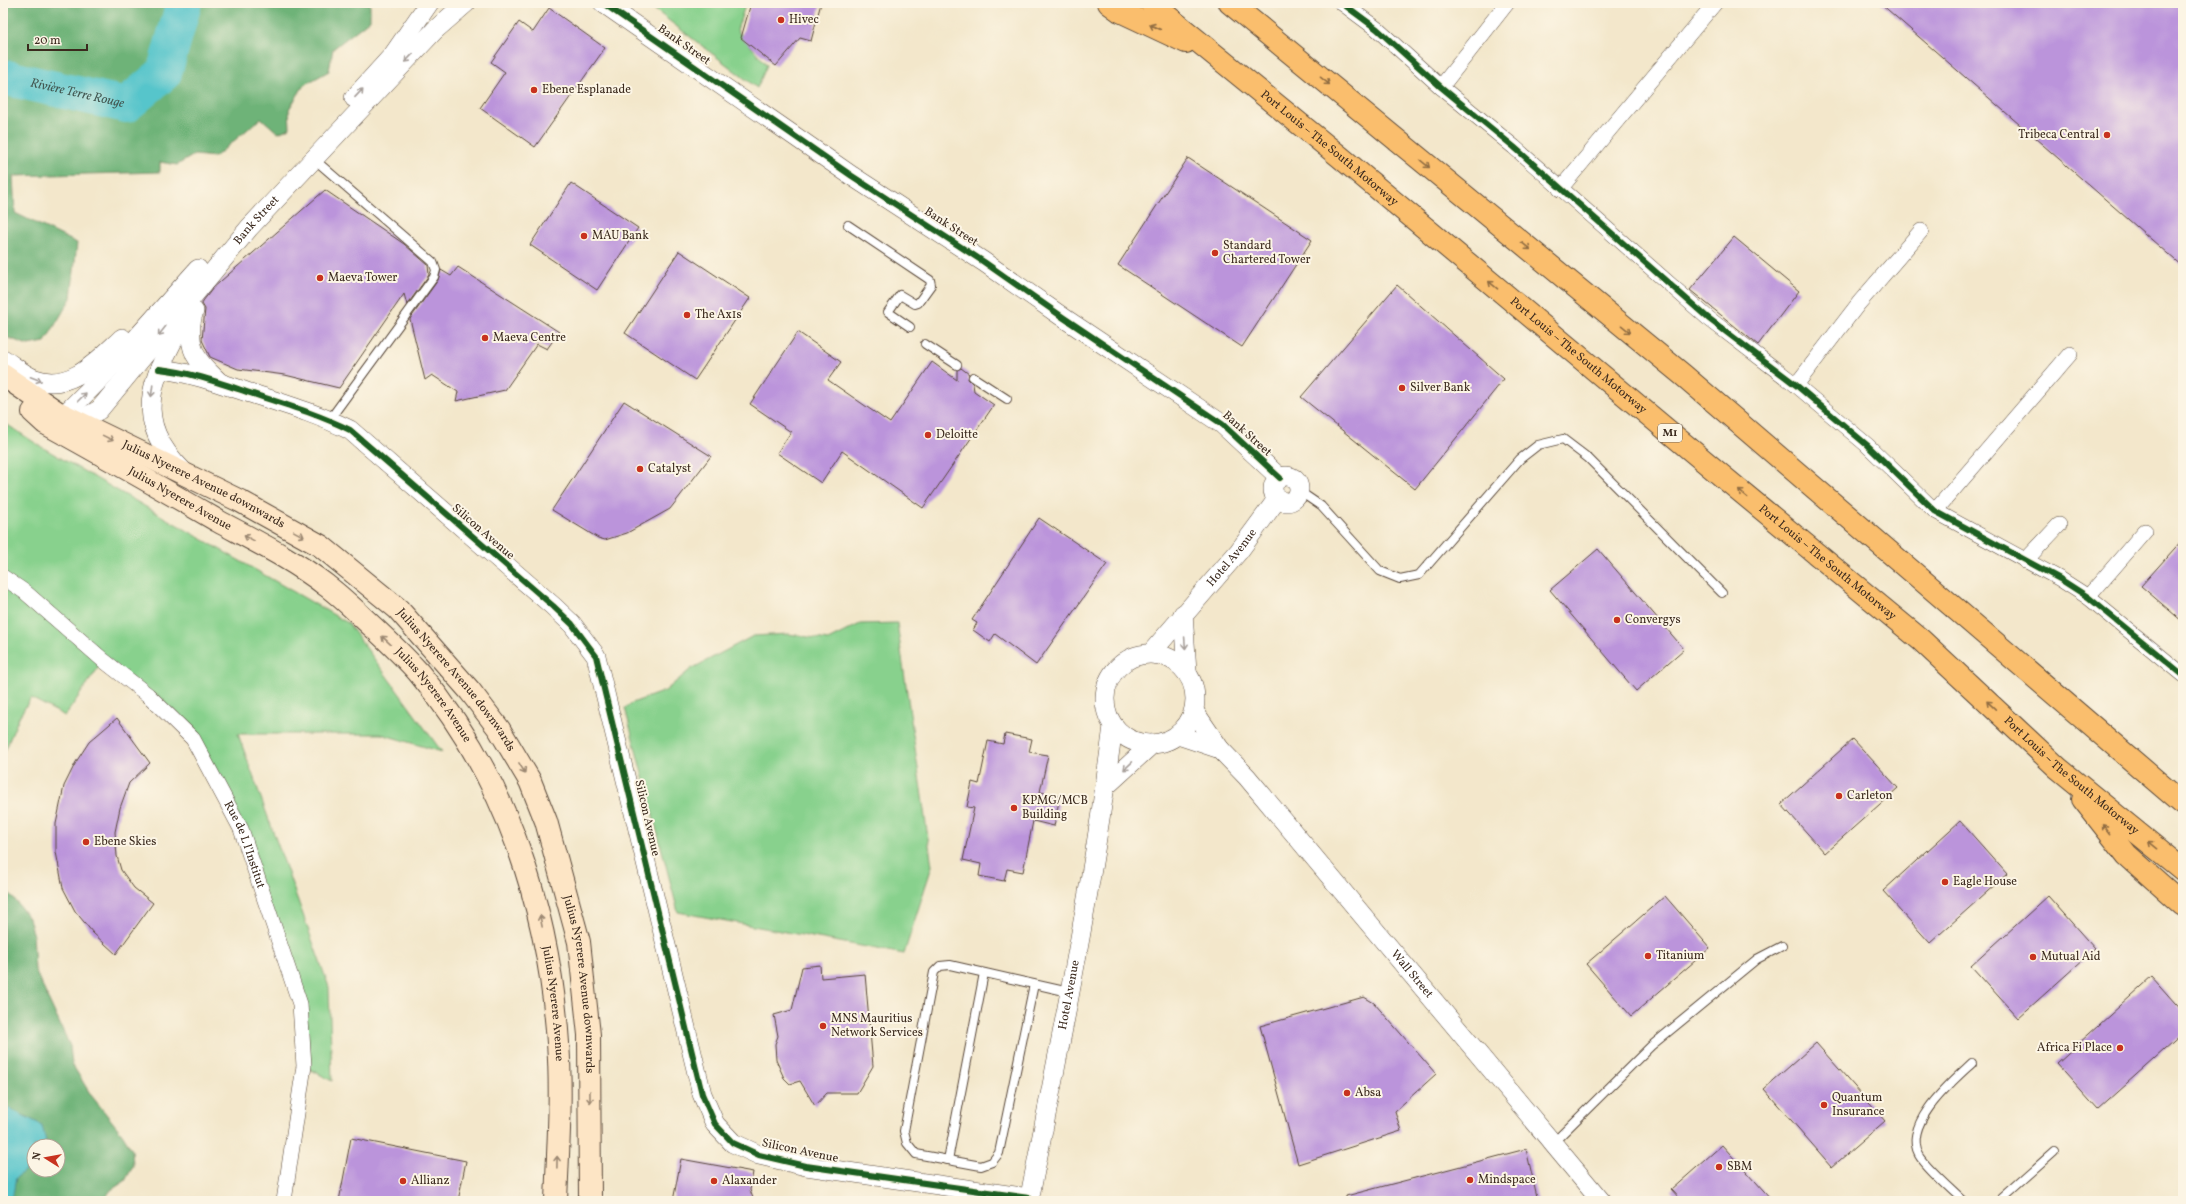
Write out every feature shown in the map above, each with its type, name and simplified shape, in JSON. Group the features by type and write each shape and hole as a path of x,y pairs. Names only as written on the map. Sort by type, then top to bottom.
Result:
{"highway":[{"path":"1109,3 1120,11 1216,56"},
{"name":"Port Louis – The South Motorway","path":"1151,3 1921,640 2058,768 2183,870"},
{"path":"1230,3 1683,375 2183,804"},
{"path":"1242,3 1300,61"},
{"path":"2058,768 2127,856 2183,905"}],"main road":[{"name":"Julius Nyerere Avenue downwards","path":"3,375 56,412 240,501 321,546 398,609 470,692 499,729 530,781 546,821 579,942 589,1035 590,1201"},
{"name":"Julius Nyerere Avenue","path":"3,386 45,423 287,559 327,586 382,635 419,673 452,716 477,754 497,794 528,873 551,971 558,1045 556,1201"}],"street":[{"path":"77,441 67,429 66,421 70,409 198,279 393,55 429,3"},
{"name":"Bank Street","path":"45,423 82,419 99,410 198,279 249,228 435,30 466,3"},
{"name":"Bank Street","path":"603,3 846,172 984,262 1064,318 1222,424 1280,478"},
{"path":"1342,3 1377,29 1441,87 1514,147 1708,318 1796,385 1867,445 1935,511 2060,579 2088,597 2183,675"},
{"path":"1441,87 1507,3"},
{"path":"1560,189 1715,3"},
{"path":"1796,385 1859,303 1921,231"},
{"path":"3,359 33,378 47,382 60,382 82,374 198,279"},
{"path":"192,479 167,455 155,431 150,407 153,384 198,279"},
{"path":"198,279 190,320 192,343 197,358 220,383"},
{"path":"1935,511 2070,354"},
{"name":"Silicon Avenue","path":"159,369 178,371 220,383 330,420 350,430 446,515 553,606 572,624 596,656 702,1094 716,1124 733,1143 759,1155 806,1166 1029,1199"},
{"path":"1288,476 1295,480 1299,491 1295,498 1289,501 1278,498 1274,488 1280,478 1288,476"},
{"name":"Hotel Avenue","path":"1151,653 1183,614 1240,551 1278,498"},
{"path":"2025,561 2059,525"},
{"path":"2088,597 2145,531"},
{"name":"Rue de L l'Institut","path":"3,578 25,592 103,660 148,695 193,739 240,829 300,1004 304,1066 284,1201"},
{"path":"1183,614 1186,671"},
{"path":"1151,653 1165,655 1177,662 1186,671 1193,684 1196,698 1194,711 1188,724 1178,735 1165,742 1151,744 1137,743 1124,736 1113,726 1107,713 1104,699 1106,685 1113,672 1124,661 1136,655 1151,653"},
{"name":"Wall Street","path":"1194,711 1220,749 1247,778 1601,1201"},
{"name":"Hotel Avenue","path":"1029,1199 1069,992 1105,787 1113,726"},
{"name":"Wall Street","path":"1178,735 1220,749"},
{"path":"1105,787 1151,744"}],"lane":[{"path":"314,159 433,262 436,270 434,278 330,420"},
{"path":"848,225 930,280 931,285 918,303 915,304 900,295 888,312 910,327"},
{"path":"925,344 956,365"},
{"path":"973,377 1008,399"},
{"path":"1299,491 1321,506 1380,571 1400,578 1419,575 1520,459 1538,445 1563,439 1588,458 1722,593"},
{"path":"1553,1143 1651,1046 1757,960 1782,946"},
{"path":"1034,984 999,1153 992,1162 981,1166 916,1154 907,1143 904,1131 934,972 940,966 950,965 984,973 1034,984 1069,992"},
{"path":"948,1160 984,973"},
{"path":"1964,1201 1919,1155 1916,1143 1918,1130 1929,1107 1938,1095 1972,1063"},
{"path":"1999,1201 2054,1152"}],"green space":[{"path":"3,3 370,3 370,20 333,49 329,71 304,85 289,109 290,128 278,133 261,118 215,157 194,155 177,165 160,162 160,172 13,176 15,213 77,243 71,298 45,342 28,345 3,336"},
{"path":"646,3 746,3 737,30 767,65 757,88"},
{"path":"3,422 40,446 348,623 442,752 381,734 238,734 329,987 332,1081 304,1066 300,1004 241,829 193,739 103,661 65,716 31,698 19,717 4,753"},
{"path":"897,623 932,866 904,954 678,912 625,708 632,703 665,691 691,669 753,636 789,634 828,640 860,624"},
{"path":"3,882 6,889 29,918 33,933 35,970 70,1046 72,1064 91,1095 123,1135 132,1150 133,1166 125,1181 111,1190 103,1201 3,1201"}],"water":[{"path":"3,1105 42,1125 45,1138 26,1138 26,1170 16,1178 12,1201 3,1201"}],"building":[{"name":"Hivec","path":"751,3 821,3 811,41 800,38 776,66 741,38"},
{"name":"Tribeca Central","path":"1880,3 2183,3 2183,267"},
{"name":"Ebene Esplanade","path":"549,8 605,48 535,147 480,108 505,72 491,62 519,22 533,32"},
{"name":"Standard Chartered Tower","path":"1188,158 1312,240 1242,347 1118,265"},
{"name":"MAU Bank","path":"571,183 638,228 597,290 530,245"},
{"name":"Maeva Tower","path":"325,190 404,244 428,265 429,275 407,305 404,294 339,388 285,375 238,369 210,357 202,340 205,309 202,304 203,301 213,288"},
{"path":"1734,237 1799,291 1758,345 1690,290"},
{"name":"The Ax1s","path":"679,251 750,298 695,380 625,333"},
{"name":"Maeva Centre","path":"458,267 559,332 547,349 537,344 505,390 456,401 458,392 432,375 425,380 410,319 438,280 441,270 451,276"},
{"name":"Silver Bank","path":"1397,285 1504,379 1415,489 1301,397"},
{"path":"798,332 841,362 828,380 890,423 932,362 957,380 957,370 961,368 969,374 968,379 973,384 974,391 994,405 923,508 842,451 821,483 777,453 791,432 750,404"},
{"name":"Catalyst","path":"624,401 711,456 670,509 627,533 605,540 598,538 552,510"},
{"path":"1039,518 1107,564 1036,665 995,634 990,642 973,630 977,623 972,620"},
{"path":"2183,539 2183,622 2141,586"},
{"name":"Convergys","path":"1598,549 1684,649 1636,691 1550,590"},
{"name":"Ebene Skies","path":"117,718 150,763 129,783 120,808 115,832 117,856 121,870 134,888 153,903 116,954 93,933 75,911 63,888 56,852 56,824 64,786 76,762 89,742"},
{"name":"KPMG/MCB Building","path":"1005,734 1032,739 1029,752 1048,755 1040,792 1060,796 1054,826 1033,821 1023,872 1007,869 1004,881 979,876 981,864 963,860 974,808 967,807 972,782 979,784 988,741 1003,744"},
{"name":"Carleton","path":"1853,739 1898,788 1825,853 1781,804"},
{"name":"Eagle House","path":"1960,821 2007,874 1930,943 1883,891"},
{"name":"Titanium","path":"1665,896 1710,948 1631,1016 1586,964"},
{"name":"Mutual Aid","path":"2048,896 2095,949 2018,1018 1971,966"},
{"name":"MNS Mauritius Network Services","path":"820,965 821,978 865,974 873,1066 857,1093 827,1093 815,1106 800,1081 790,1084 784,1078 776,1060 775,1044 778,1036 774,1015 792,1010 802,967"},
{"name":"Africa Fi Place","path":"2152,977 2183,1012 2183,1033 2098,1109 2057,1063"},
{"name":"Absa","path":"1364,997 1374,1003 1436,1074 1395,1111 1401,1131 1298,1164 1260,1026"},
{"name":"Quantum Insurance","path":"1816,1043 1885,1121 1832,1167 1764,1089"},
{"name":"Allianz","path":"351,1138 466,1161 458,1201 339,1201"},
{"name":"SBM","path":"1722,1145 1772,1201 1681,1201 1671,1190"},
{"name":"Mindspace","path":"1526,1149 1538,1201 1346,1201 1346,1196"},
{"name":"Alaxander","path":"681,1159 753,1172 750,1190 754,1201 673,1201"}],"waterway":[{"name":"Rivière Terre Rouge","path":"3,77 126,105 164,73 184,3"}],"cycle path":[{"path":"603,3 852,176 984,262 1064,318 1222,424 1280,478"},
{"path":"1342,3 1377,29 1441,87 1514,147 1708,318 1796,385 1867,445 1935,511 2060,579 2088,597 2183,675"},
{"path":"159,369 194,375 216,382 301,410 350,430 553,606 572,624 596,656 702,1094 715,1124 733,1143 759,1155 806,1166 1029,1198"}],"place":[{"name":"Hivec","path":"781,20"},
{"name":"Ebene Esplanade","path":"534,90"},
{"name":"Tribeca Central","path":"2107,135"},
{"name":"MAU Bank","path":"584,236"},
{"name":"Standard Chartered Tower","path":"1215,253"},
{"name":"Maeva Tower","path":"320,278"},
{"name":"The Ax1s","path":"687,315"},
{"name":"Maeva Centre","path":"485,338"},
{"name":"Silver Bank","path":"1402,388"},
{"name":"Deloitte","path":"928,435"},
{"name":"Catalyst","path":"640,469"},
{"name":"Convergys","path":"1617,620"},
{"name":"Carleton","path":"1839,796"},
{"name":"KPMG/MCB Building","path":"1014,808"},
{"name":"Ebene Skies","path":"86,842"},
{"name":"Eagle House","path":"1945,882"},
{"name":"Titanium","path":"1648,956"},
{"name":"Mutual Aid","path":"2033,957"},
{"name":"MNS Mauritius Network Services","path":"823,1026"},
{"name":"Africa Fi Place","path":"2120,1048"},
{"name":"Absa","path":"1347,1093"},
{"name":"Quantum Insurance","path":"1824,1105"},
{"name":"SBM","path":"1719,1167"},
{"name":"Mindspace","path":"1470,1180"},
{"name":"Allianz","path":"403,1181"},
{"name":"Alaxander","path":"714,1181"}]}
